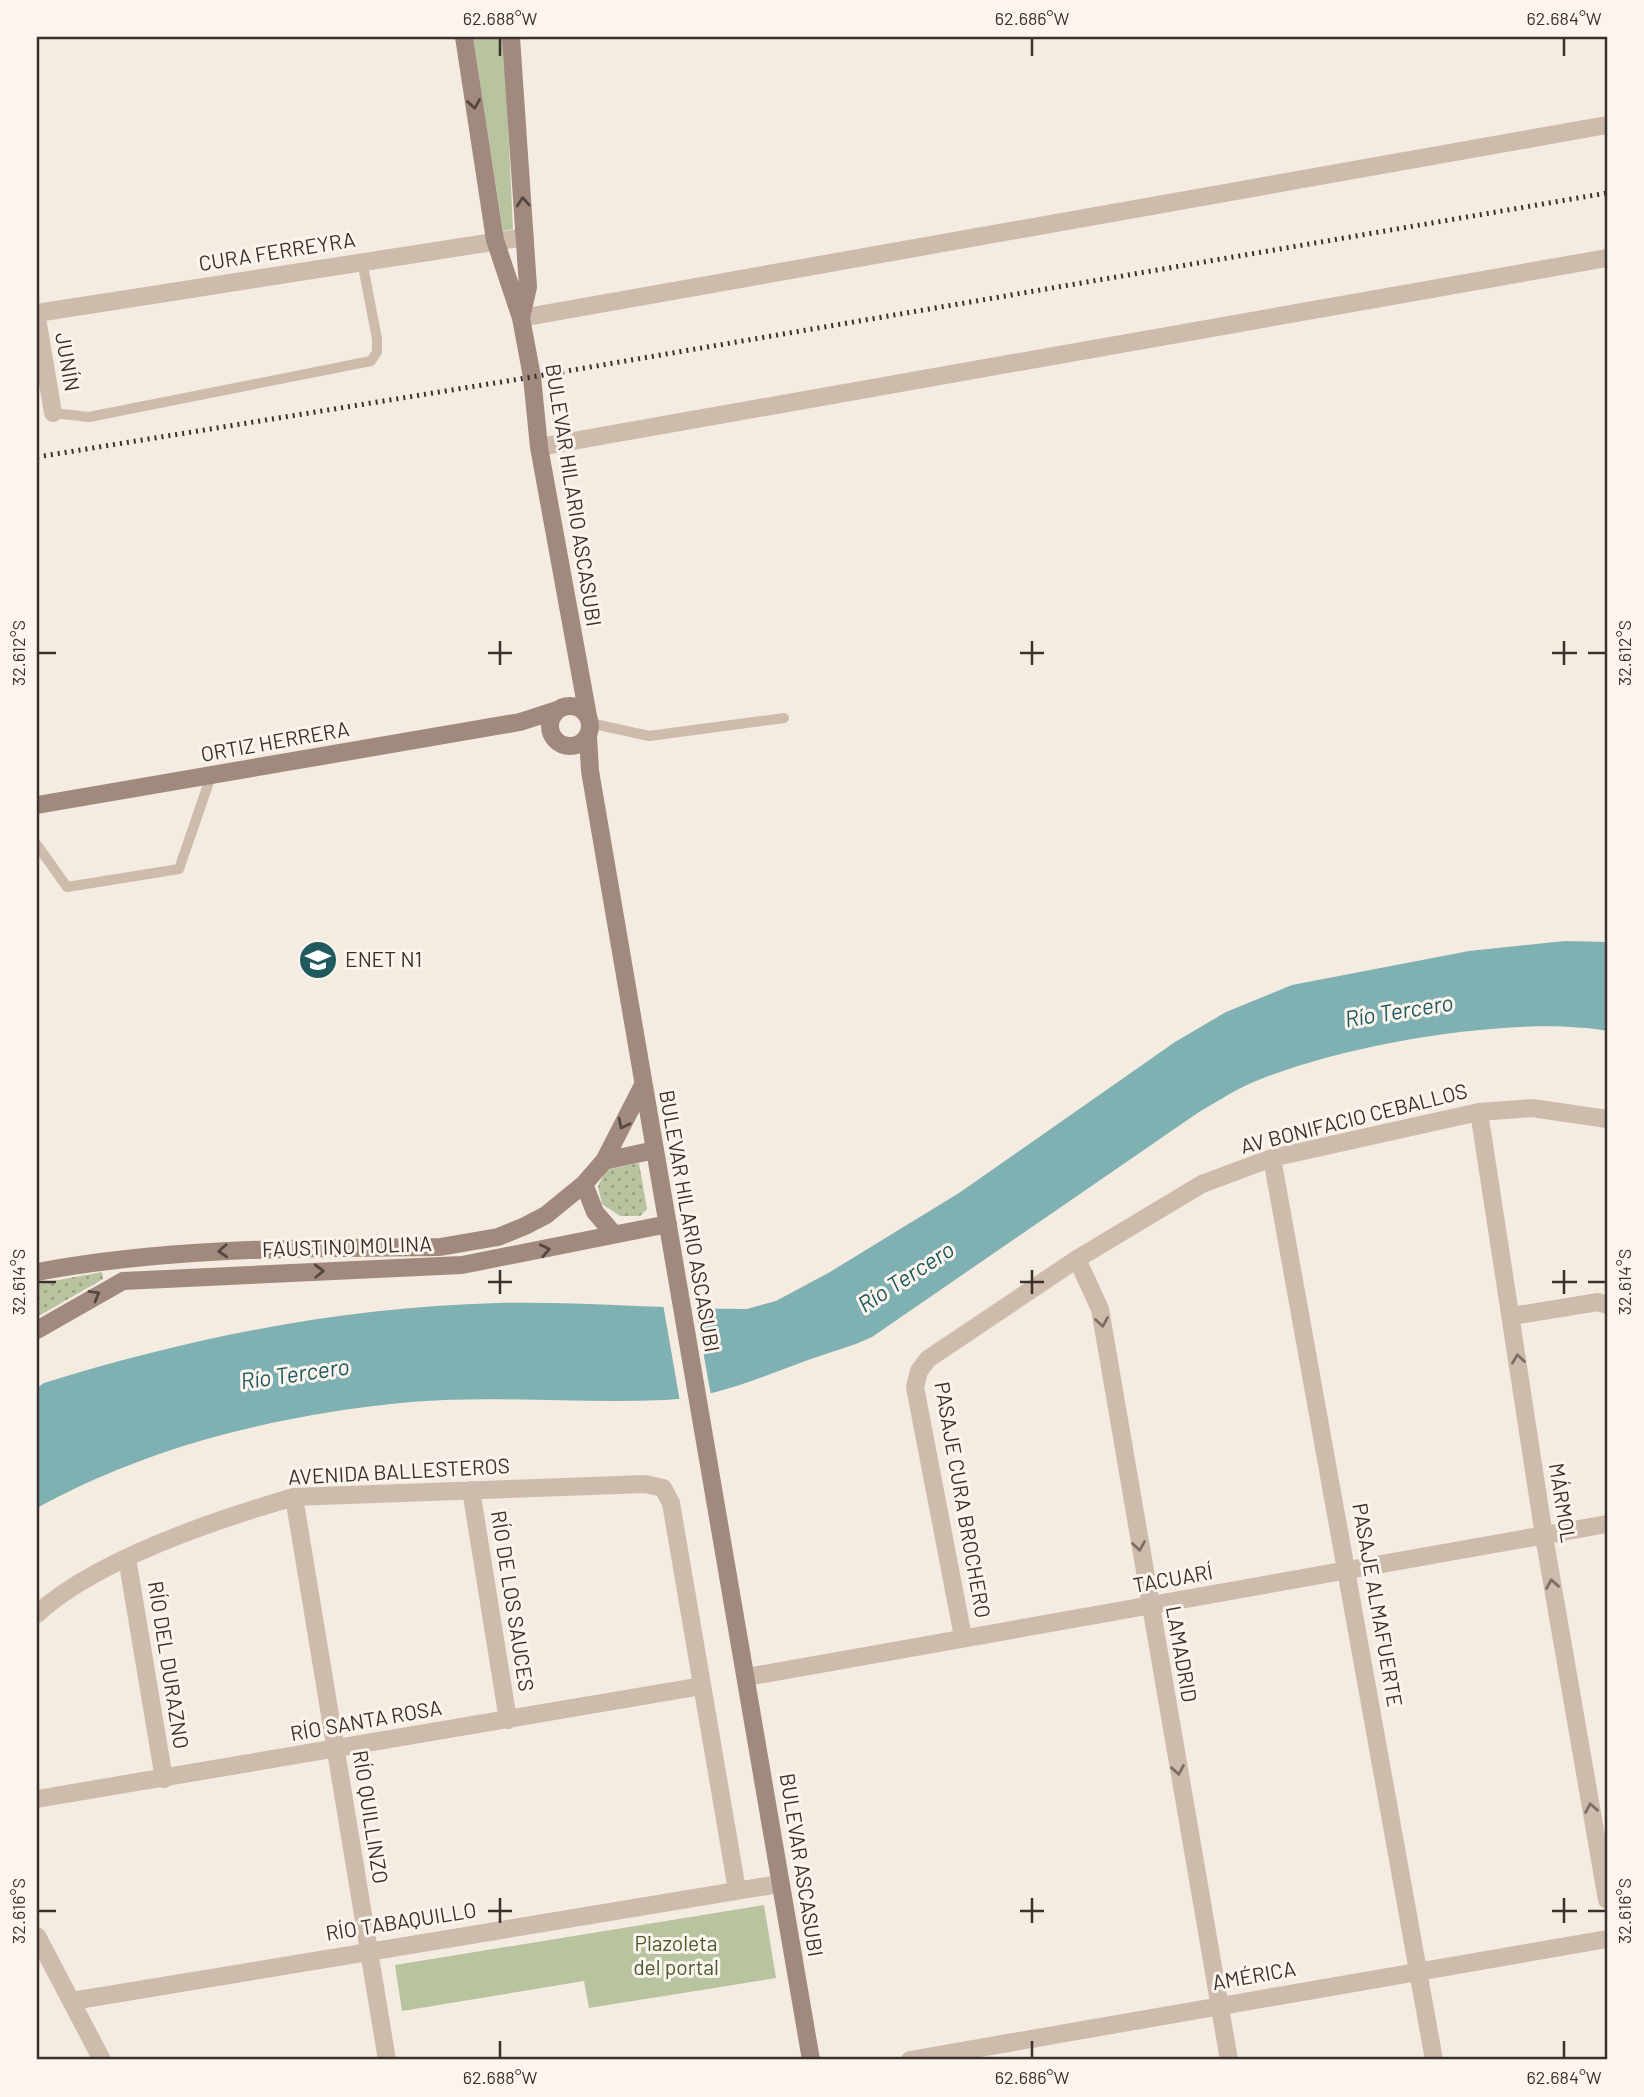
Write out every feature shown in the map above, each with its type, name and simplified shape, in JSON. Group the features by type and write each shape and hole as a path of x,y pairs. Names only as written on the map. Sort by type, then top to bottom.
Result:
{"main road":[{"name":"BULEVAR HILARIO ASCASUBI","path":"464,37 495,240 521,318 532,377 539,447 589,725 590,771 642,1087 747,1677"},
{"name":"BULEVAR HILARIO ASCASUBI","path":"511,37 528,287 521,318"},
{"path":"580,679 564,708 550,721 552,736 556,742 570,747 590,771"},
{"path":"564,708 589,725 584,742 570,747"},
{"name":"ORTIZ HERRERA","path":"37,806 520,722 564,708"},
{"path":"520,722 552,736"},
{"name":"FAUSTINO MOLINA","path":"37,1272 119,1258 196,1253 440,1247 473,1242 526,1226 546,1215 584,1184 604,1161 642,1087"},
{"path":"604,1161 654,1150"},
{"path":"584,1184 595,1212 613,1233"},
{"name":"FAUSTINO MOLINA","path":"37,1330 123,1281 462,1265 668,1224"},
{"name":"BULEVAR ASCASUBI","path":"747,1677 779,1884 811,2060"}],"street":[{"path":"521,318 1607,125"},
{"name":"CURA FERREYRA","path":"37,313 526,237"},
{"path":"539,447 1607,258"},
{"name":"JUNÍN","path":"37,318 53,413"},
{"name":"AV BONIFACIO CEBALLOS","path":"919,1371 928,1359 1077,1259 1202,1184 1272,1158 1479,1111 1532,1108 1607,1119"},
{"name":"MÁRMOL","path":"1479,1111 1544,1536 1607,1900"},
{"name":"PASAJE ALMAFUERTE","path":"1272,1158 1434,2060"},
{"name":"LAMADRID","path":"1077,1259 1100,1309 1229,2060"},
{"path":"1512,1317 1598,1302 1607,1305"},
{"name":"PASAJE CURA BROCHERO","path":"919,1371 915,1387 963,1637"},
{"name":"AVENIDA BALLESTEROS","path":"37,1614 86,1578 127,1558 247,1510 294,1497 645,1484 663,1488 671,1503 702,1686"},
{"name":"RÍO DE LOS SAUCES","path":"471,1490 508,1720"},
{"name":"RÍO QUILLINZO","path":"294,1497 387,2060"},
{"name":"TACUARÍ","path":"747,1677 1607,1524"},
{"name":"RÍO DEL DURAZNO","path":"127,1558 164,1779"},
{"path":"702,1686 737,1890"},
{"name":"RÍO SANTA ROSA","path":"37,1799 702,1686"},
{"name":"RÍO TABAQUILLO","path":"72,2001 779,1884"},
{"path":"37,1936 102,2060"},
{"name":"AMÉRICA","path":"909,2060 1418,1970 1607,1940"}],"lane":[{"path":"53,413 89,417 371,361 377,352 377,339 362,261"},
{"path":"589,725 649,736 784,718"},
{"path":"37,845 67,887 179,869 211,776"}],"green space":[{"path":"473,37 504,37 513,229 503,231"},
{"path":"639,1163 647,1209 640,1216 620,1216 602,1204 598,1186 606,1170"},
{"path":"102,1272 103,1279 37,1317 37,1284"},
{"name":"Plazoleta del portal","path":"764,1905 776,1978 589,2008 584,1981 402,2011 395,1965"}],"water":[{"name":"Río Tercero","path":"1565,941 1607,942 1607,1031 1568,1027 1523,1027 1423,1037 1325,1058 1281,1071 1245,1086 1199,1112 872,1337 856,1344 738,1386 683,1398 633,1401 443,1400 363,1407 266,1424 171,1450 81,1486 37,1508 37,1388 44,1383 156,1352 268,1327 382,1311 498,1303 747,1309 776,1301 830,1272 959,1193 1175,1042 1226,1012 1292,985 1469,951"}],"pier":[{"path":"663,1304 695,1305 711,1396 680,1402"}],"railway":[{"path":"37,457 532,377 1607,193"}],"place":[{"name":"ENET N1","path":"318,960"}]}
